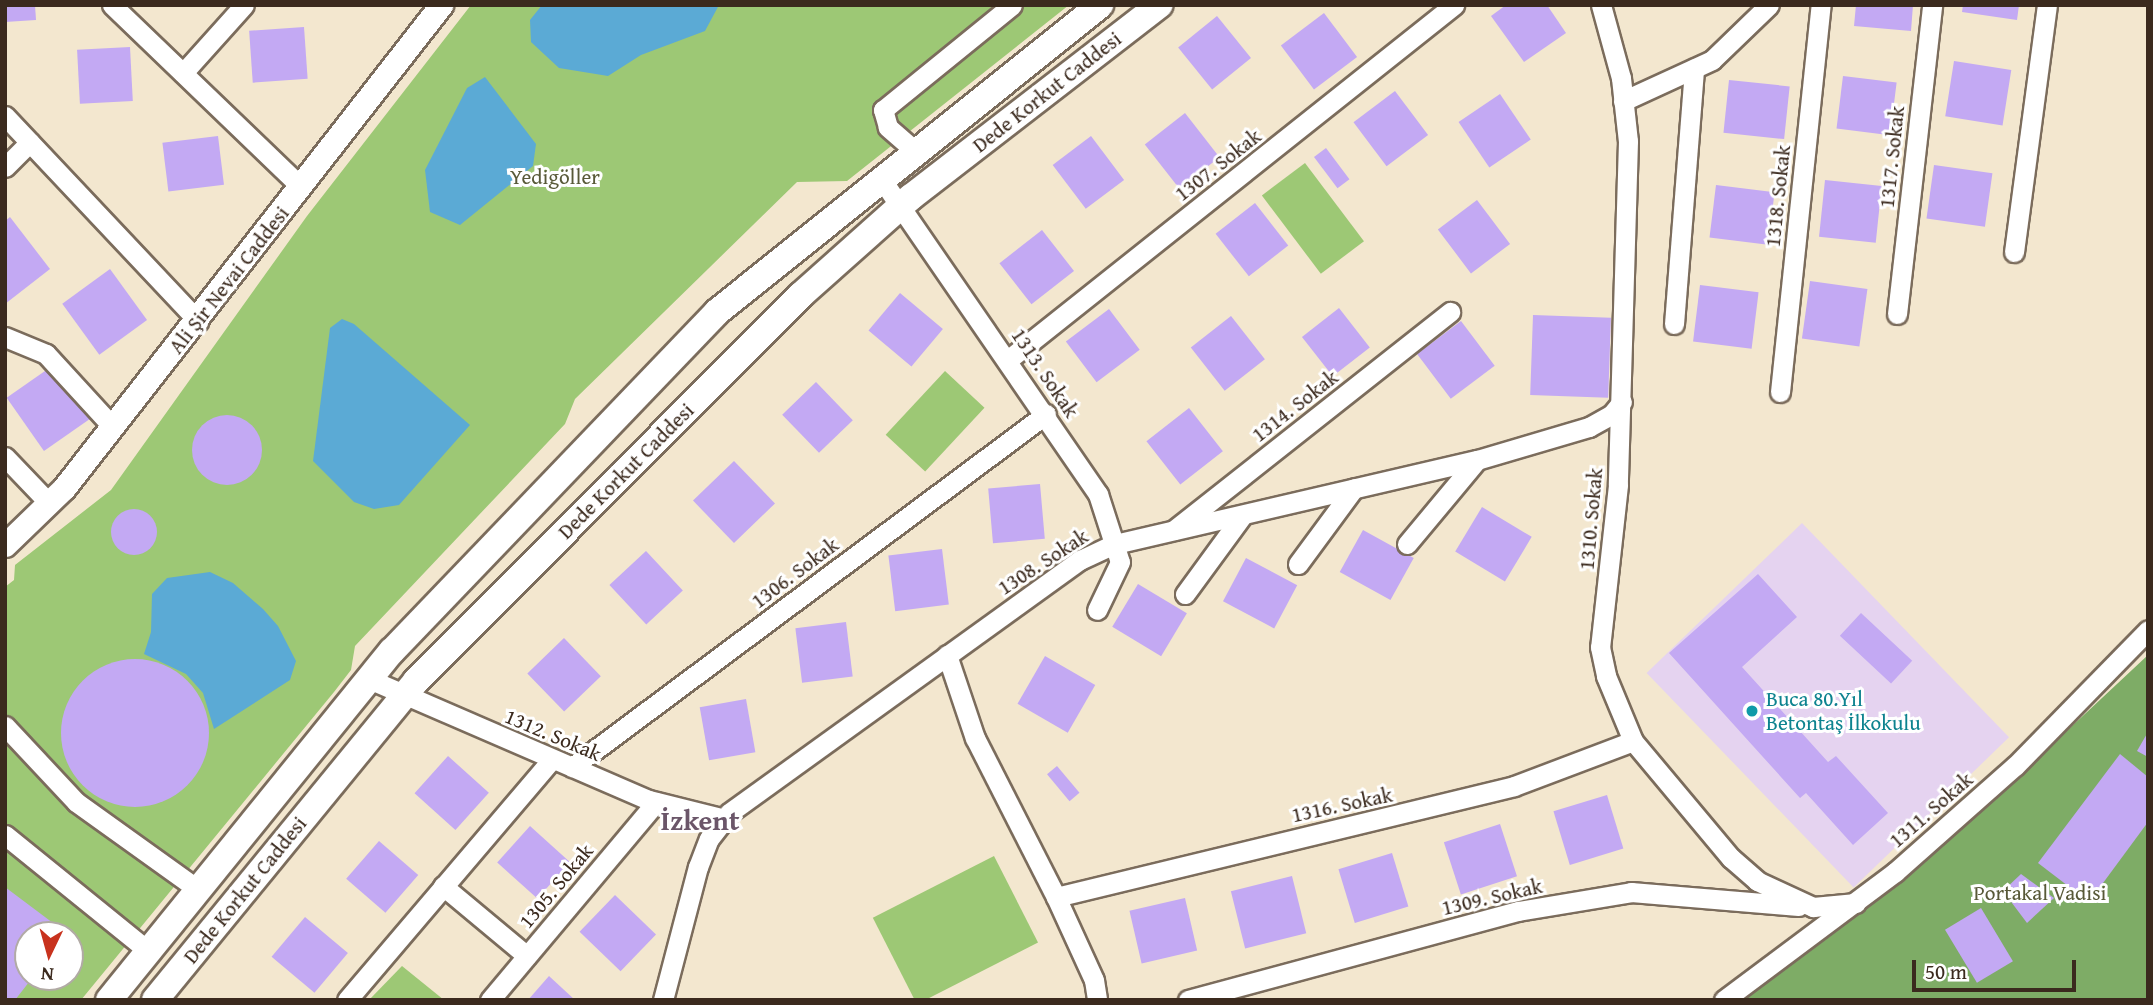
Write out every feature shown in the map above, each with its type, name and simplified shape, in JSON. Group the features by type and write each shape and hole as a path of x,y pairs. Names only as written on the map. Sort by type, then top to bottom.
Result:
{"main road":[{"name":"Dede Korkut Caddesi","path":"108,1000 196,888 369,679 717,312 880,177 1100,5"},
{"name":"Dede Korkut Caddesi","path":"155,1000 403,697 801,295 902,205 1159,5"}],"street":[{"path":"112,5 301,187"},
{"path":"183,73 244,5"},
{"name":"Ali Şir Nevai Caddesi","path":"5,545 49,503 113,427 441,5"},
{"path":"914,150 888,127 883,110 1012,5"},
{"name":"1307. Sokak","path":"1009,359 1454,5"},
{"path":"1623,101 1712,61 1769,5"},
{"name":"1318. Sokak","path":"1780,392 1821,5"},
{"name":"1317. Sokak","path":"1897,314 1932,5"},
{"path":"2014,253 2047,5"},
{"name":"1310. Sokak","path":"1602,6 1611,29 1628,141 1622,402 1600,647 1606,676 1633,741 1731,858 1757,881 1813,907"},
{"path":"1674,324 1694,69"},
{"path":"6,118 198,321"},
{"path":"5,167 30,142"},
{"name":"1313. Sokak","path":"880,177 1009,359 1098,494 1120,562 1097,610"},
{"name":"1314. Sokak","path":"1168,535 1450,312"},
{"path":"5,337 46,354 113,427"},
{"name":"1308. Sokak","path":"663,1000 698,867 709,839 725,819 762,786 1080,560 1115,544 1168,535 1477,460 1589,426 1611,415 1622,402"},
{"name":"1306. Sokak","path":"572,767 1046,414"},
{"path":"5,457 49,503"},
{"path":"1407,544 1477,460"},
{"path":"1298,564 1354,488"},
{"path":"1185,594 1242,516"},
{"name":"1311. Sokak","path":"1724,1000 1856,903 2015,766 2148,630"},
{"path":"947,655 975,738 1056,897 1094,980 1097,1000"},
{"name":"1312. Sokak","path":"369,679 403,697 656,802 725,819"},
{"path":"5,726 76,802 196,888"},
{"name":"1316. Sokak","path":"1056,897 1514,786 1633,741"},
{"path":"347,1000 552,759"},
{"name":"1305. Sokak","path":"490,1000 656,802"},
{"path":"5,835 147,950"},
{"path":"443,887 527,956"},
{"name":"1309. Sokak","path":"1188,1000 1518,911 1631,892 1813,907"},
{"path":"1813,907 1856,903"}],"shaded area":[{"path":"1802,523 2009,737 1854,887 1647,673"}],"green space":[{"name":"Yedigöller","path":"471,5 1069,5 847,181 797,182 575,399 565,424 355,646 351,670 334,692 81,1000 5,1000 5,587 14,580 15,565 111,490 307,216"},
{"path":"1305,163 1364,241 1321,274 1262,195"},
{"path":"945,371 984,408 925,471 886,435"},
{"name":"Portakal Vadisi","path":"2148,655 2148,1000 1726,1000 2041,755"},
{"path":"994,856 1038,942 925,1000 915,1000 873,918"},
{"path":"402,966 444,1000 369,1000"}],"water":[{"path":"542,5 719,5 705,31 641,55 608,76 559,68 531,42 530,20"},
{"path":"485,77 536,144 533,166 460,225 430,212 425,170 467,88"},
{"path":"342,319 354,324 470,425 399,505 374,509 354,502 313,461 330,328"},
{"path":"210,572 233,583 263,609 278,626 296,661 290,680 214,729 203,693 186,674 144,654 151,632 152,594 167,578"}],"building":[{"path":"5,5 35,5 36,20 5,22"},
{"path":"1506,5 1547,5 1566,33 1524,62 1491,16"},
{"path":"1856,5 1913,5 1911,31 1854,26"},
{"path":"1963,5 2019,5 2017,20 1962,12"},
{"path":"1324,13 1357,57 1314,89 1281,45"},
{"path":"1217,16 1251,58 1212,89 1178,47"},
{"path":"304,27 308,79 253,83 249,31"},
{"path":"130,47 133,101 80,104 77,50"},
{"path":"1954,61 2011,70 2003,125 1945,116"},
{"path":"1843,76 1897,83 1890,135 1837,129"},
{"path":"1729,80 1790,86 1784,139 1723,133"},
{"path":"1395,91 1428,135 1387,166 1353,122"},
{"path":"1500,94 1531,140 1489,168 1459,122"},
{"path":"1185,113 1219,157 1179,189 1145,144"},
{"path":"218,136 224,185 168,191 162,143"},
{"path":"1091,136 1124,180 1086,209 1053,165"},
{"path":"1326,148 1349,179 1337,188 1314,157"},
{"path":"1934,165 1992,173 1985,227 1926,218"},
{"path":"1825,180 1882,186 1876,243 1819,237"},
{"path":"1716,185 1775,192 1768,245 1710,238"},
{"path":"1477,200 1510,244 1471,273 1438,229"},
{"path":"1255,203 1288,246 1249,276 1216,234"},
{"path":"10,217 50,269 5,304 5,221"},
{"path":"1042,230 1074,271 1031,304 999,263"},
{"path":"110,269 147,320 99,355 62,304"},
{"path":"1810,281 1867,289 1859,347 1802,338"},
{"path":"1700,285 1759,292 1752,349 1693,342"},
{"path":"900,293 943,329 911,367 869,331"},
{"path":"1339,308 1370,347 1333,376 1302,337"},
{"path":"1109,309 1140,350 1097,382 1066,341"},
{"path":"1533,315 1611,318 1608,398 1530,395"},
{"path":"1231,316 1265,359 1225,391 1191,347"},
{"path":"1461,321 1495,366 1451,399 1417,354"},
{"path":"55,364 92,417 44,451 7,398"},
{"path":"816,382 853,420 819,453 782,415"},
{"path":"1189,408 1223,451 1180,485 1146,441"},
{"path":"227,415 252,425 262,450 252,475 227,485 202,475 192,450 202,425"},
{"path":"734,461 775,503 734,543 693,501"},
{"path":"1040,484 1045,539 993,543 988,489"},
{"path":"1482,507 1532,537 1505,581 1455,552"},
{"path":"134,509 150,516 157,532 150,548 134,555 118,548 111,532 118,516"},
{"path":"1363,530 1414,558 1390,600 1340,572"},
{"path":"942,549 949,605 895,611 888,556"},
{"path":"646,551 683,590 646,625 609,585"},
{"path":"1246,558 1297,585 1274,628 1223,601"},
{"name":"Buca 80.Yıl Betontaş İlkokulu","path":"1758,574 1797,617 1742,667 1828,762 1836,756 1888,813 1853,845 1806,793 1800,798 1669,653"},
{"path":"1138,584 1187,613 1161,656 1112,627"},
{"path":"1861,613 1912,661 1891,683 1840,636"},
{"path":"846,622 853,677 802,683 795,628"},
{"path":"564,638 601,676 564,712 527,673"},
{"path":"1045,656 1095,685 1068,733 1018,704"},
{"path":"135,659 163,664 188,680 204,705 209,733 204,761 188,786 163,802 135,807 107,802 82,786 66,761 61,733 66,705 82,680 107,664"},
{"path":"746,699 755,752 709,760 700,707"},
{"path":"2148,732 2148,757 2137,751"},
{"path":"2120,754 2148,777 2148,822 2089,902 2038,863"},
{"path":"448,756 489,793 455,830 415,793"},
{"path":"1057,766 1079,793 1070,801 1047,774"},
{"path":"1607,795 1623,849 1570,865 1553,811"},
{"path":"1500,824 1517,876 1461,895 1444,842"},
{"path":"530,826 570,862 537,899 497,862"},
{"path":"379,841 418,875 385,913 346,879"},
{"path":"1392,853 1408,907 1355,923 1338,869"},
{"path":"2021,874 2054,898 2027,923 2003,891"},
{"path":"1292,876 1306,933 1245,948 1231,891"},
{"path":"5,887 50,921 14,921 14,991 22,991 15,1000 5,1000"},
{"path":"615,895 656,935 621,971 580,932"},
{"path":"1185,898 1197,951 1142,963 1129,911"},
{"path":"1981,908 2013,961 1977,983 1945,930"},
{"path":"305,917 348,953 314,993 272,957"},
{"path":"549,976 575,1000 528,1000"}],"place":[{"name":"Buca 80.Yıl Betontaş İlkokulu","path":"1752,711"}],"district":[{"name":"İzkent","path":"700,820"}]}
